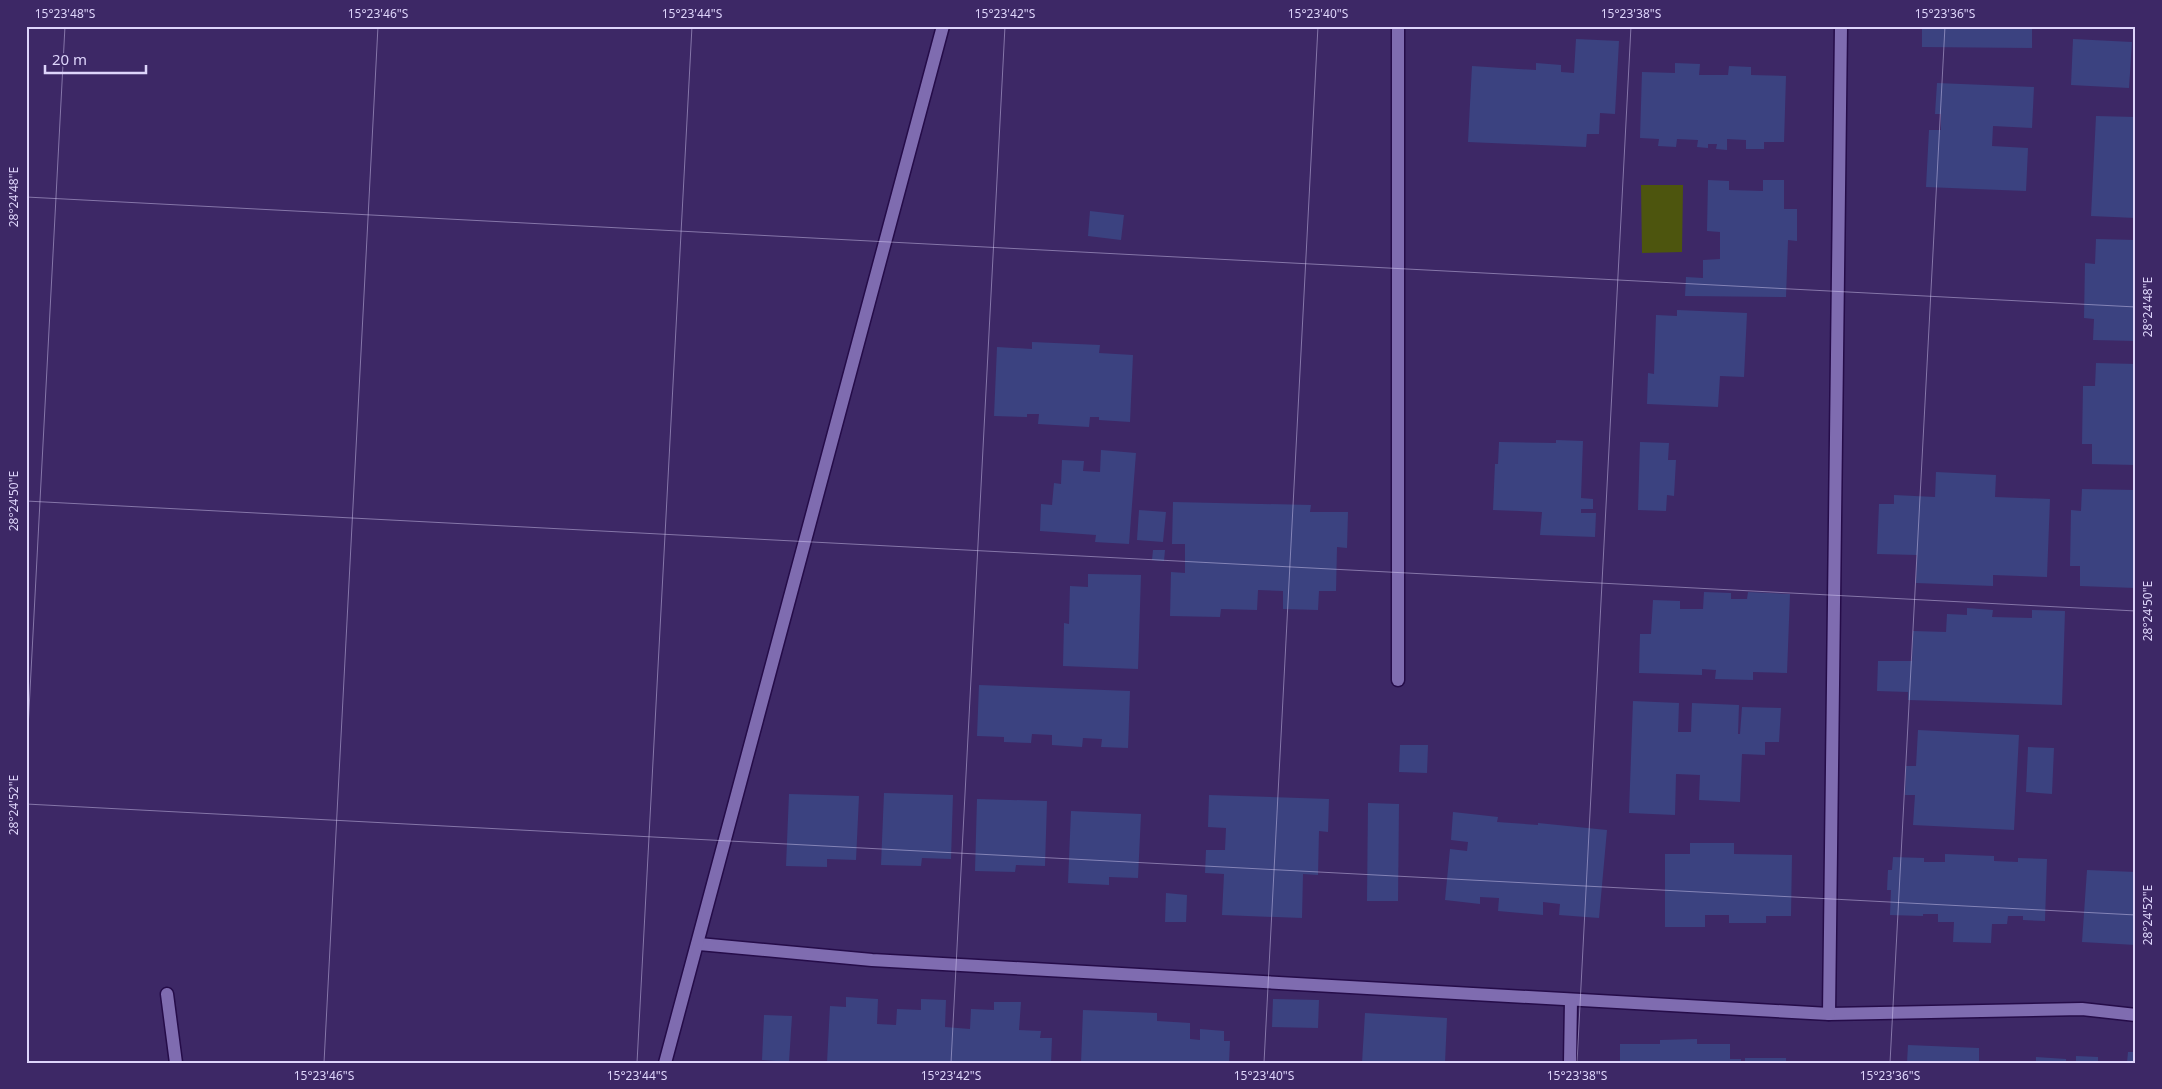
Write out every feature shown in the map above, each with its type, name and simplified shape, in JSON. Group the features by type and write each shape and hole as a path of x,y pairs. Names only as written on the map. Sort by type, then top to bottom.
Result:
{"street":[{"path":"665,1063 943,26"},
{"path":"1398,26 1398,680"},
{"path":"1830,1014 1841,26"},
{"path":"698,944 872,960 1830,1014 2082,1009 2136,1015"},
{"path":"167,994 176,1063"},
{"path":"1570,1063 1571,1000"}],"shaded area":[{"path":"1641,185 1683,185 1682,252 1642,253"}],"building":[{"path":"1922,26 2032,26 2032,48 1922,47"},
{"path":"1576,39 1619,41 1615,114 1600,113 1599,134 1587,134 1586,147 1468,142 1472,66 1536,70 1536,63 1561,65 1561,72 1574,73"},
{"path":"2073,39 2132,42 2129,88 2071,85"},
{"path":"1675,63 1700,64 1699,75 1728,75 1729,66 1751,67 1751,75 1786,76 1784,142 1764,142 1764,149 1746,149 1746,140 1727,139 1727,150 1716,149 1717,144 1708,144 1708,148 1697,147 1698,140 1677,139 1676,147 1658,146 1659,139 1640,138 1642,72 1675,73"},
{"path":"1937,83 2034,87 2032,128 1993,126 1992,146 2028,148 2026,191 1926,187 1929,130 1941,130 1941,114 1935,114"},
{"path":"2096,116 2136,117 2136,218 2091,216"},
{"path":"1708,180 1729,181 1729,190 1763,191 1763,180 1784,180 1784,209 1797,209 1797,241 1788,240 1786,297 1685,296 1686,277 1703,278 1703,260 1720,259 1720,232 1707,231"},
{"path":"1090,211 1124,215 1121,240 1088,236"},
{"path":"2096,239 2136,240 2136,341 2093,340 2094,319 2084,318 2085,263 2095,264"},
{"path":"1677,310 1747,313 1744,377 1720,376 1718,407 1647,404 1648,373 1654,374 1656,315 1677,316"},
{"path":"1032,342 1100,345 1099,353 1133,355 1130,422 1099,420 1099,417 1090,417 1089,427 1038,424 1039,414 1027,414 1027,417 994,416 997,347 1032,349"},
{"path":"2096,363 2136,364 2136,465 2092,464 2092,444 2082,444 2083,386 2095,386"},
{"path":"1556,440 1583,441 1581,498 1593,499 1593,509 1581,509 1581,513 1596,513 1595,537 1540,535 1542,512 1493,510 1495,464 1498,464 1499,442 1556,443"},
{"path":"1640,442 1669,443 1668,460 1676,460 1674,496 1667,495 1666,511 1638,510"},
{"path":"1101,450 1136,453 1129,544 1095,542 1096,535 1040,531 1041,504 1052,505 1054,483 1061,484 1062,460 1084,461 1083,471 1100,472"},
{"path":"1936,472 1996,475 1995,497 2050,499 2047,577 1993,575 1993,586 1916,583 1917,555 1877,554 1879,504 1894,504 1894,495 1935,497"},
{"path":"2082,489 2136,490 2136,588 2080,586 2080,566 2070,566 2071,510 2081,511"},
{"path":"1173,502 1311,505 1310,512 1348,512 1347,548 1337,547 1336,591 1319,591 1318,610 1283,609 1283,591 1258,590 1257,610 1221,609 1220,617 1170,616 1171,572 1185,573 1185,544 1172,544"},
{"path":"1139,510 1166,512 1163,542 1137,540"},
{"path":"1153,550 1165,550 1164,561 1152,560"},
{"path":"1088,574 1141,575 1138,669 1063,666 1064,623 1069,624 1070,586 1088,587"},
{"path":"1704,592 1731,593 1731,599 1747,599 1748,592 1790,594 1787,673 1753,672 1753,680 1715,679 1716,670 1702,669 1702,675 1639,673 1640,634 1651,634 1653,600 1680,601 1680,609 1703,609"},
{"path":"1967,608 1993,610 1992,617 2032,618 2032,610 2065,611 2062,705 1908,700 1908,692 1877,691 1878,661 1912,661 1913,631 1946,632 1947,614 1967,615"},
{"path":"979,685 1130,691 1128,748 1101,747 1102,739 1083,738 1082,747 1052,745 1052,735 1032,734 1031,743 1004,742 1004,737 977,736"},
{"path":"1633,701 1679,703 1678,732 1691,732 1692,703 1739,705 1738,734 1740,734 1742,707 1781,708 1779,742 1765,742 1765,755 1742,754 1740,802 1699,800 1700,775 1676,774 1675,815 1629,813"},
{"path":"1918,730 2019,735 2014,830 1913,825 1915,795 1905,795 1906,766 1916,766"},
{"path":"1400,745 1428,745 1427,773 1399,772"},
{"path":"2028,747 2054,748 2052,794 2026,792"},
{"path":"884,793 953,795 951,859 922,858 921,866 881,865"},
{"path":"789,794 859,796 856,860 827,859 827,867 786,866"},
{"path":"1209,795 1329,799 1328,832 1319,831 1318,875 1303,874 1302,918 1222,915 1224,874 1205,873 1206,850 1225,850 1226,828 1208,827"},
{"path":"977,799 1047,801 1045,866 1016,865 1015,872 975,871"},
{"path":"1368,803 1399,804 1398,901 1367,901"},
{"path":"1071,811 1141,814 1138,878 1109,877 1109,885 1068,883"},
{"path":"1453,812 1498,817 1497,822 1538,825 1538,823 1607,830 1599,918 1559,915 1560,904 1543,902 1543,915 1498,911 1499,898 1480,897 1480,904 1445,900 1450,849 1467,851 1468,842 1451,840"},
{"path":"1690,843 1734,843 1734,854 1792,855 1791,916 1766,916 1766,923 1729,923 1729,915 1705,915 1705,927 1665,927 1665,854 1690,854"},
{"path":"1945,854 1994,856 1994,861 2018,862 2018,858 2047,859 2045,921 2023,920 2023,916 2008,916 2007,924 1992,924 1991,943 1953,942 1954,922 1938,922 1938,914 1923,914 1923,916 1890,915 1891,890 1887,890 1888,870 1892,870 1893,857 1924,858 1924,862 1945,862"},
{"path":"2087,870 2136,872 2136,945 2082,942"},
{"path":"1166,893 1187,895 1186,922 1165,922"},
{"path":"846,997 878,999 877,1024 896,1025 897,1009 921,1010 921,999 946,1000 945,1027 970,1029 971,1009 994,1010 994,1002 1021,1002 1019,1030 1041,1031 1040,1038 1052,1038 1051,1063 827,1063 830,1006 846,1007"},
{"path":"1273,999 1319,1000 1318,1028 1272,1027"},
{"path":"1083,1010 1157,1013 1157,1021 1190,1023 1190,1039 1200,1040 1200,1029 1224,1031 1224,1041 1230,1041 1229,1063 1081,1063"},
{"path":"1365,1013 1447,1018 1445,1063 1362,1063"},
{"path":"764,1015 792,1016 789,1062 762,1060"},
{"path":"1697,1039 1697,1044 1730,1044 1730,1059 1741,1059 1741,1063 1620,1063 1620,1044 1660,1044 1660,1040"},
{"path":"1908,1045 1979,1048 1979,1063 1907,1063"},
{"path":"2128,1052 2136,1052 2136,1063 2127,1063"},
{"path":"2076,1056 2098,1057 2098,1063 2076,1063"},
{"path":"2036,1057 2066,1059 2066,1063 2036,1063"},
{"path":"1745,1058 1786,1058 1786,1063 1745,1063"}]}
